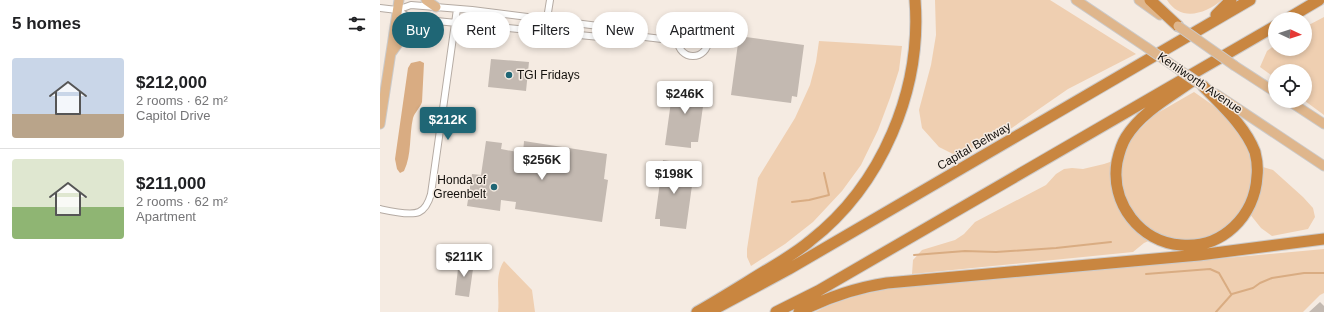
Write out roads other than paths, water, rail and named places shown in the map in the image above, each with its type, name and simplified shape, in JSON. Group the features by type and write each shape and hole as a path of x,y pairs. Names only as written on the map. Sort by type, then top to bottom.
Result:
{"highway":[{"path":"697,312 793,254 811,241 851,201 869,177 893,131 909,84 916,38 915,0"},
{"path":"1150,0 1178,26"},
{"path":"1202,28 1231,0"},
{"name":"Capital Beltway","path":"709,312 789,270 1250,0"},
{"path":"1299,12 1320,0"},
{"path":"776,312 825,287 1268,30"},
{"path":"1203,86 1238,123 1248,138 1255,153 1258,167 1257,187 1252,202 1244,216 1233,228 1220,238 1207,243 1193,245 1168,243 1156,239 1145,232 1133,221 1124,209 1119,196 1116,180 1119,151 1126,137 1134,126 1154,108 1250,40"},
{"path":"799,312 840,294 863,287 887,283 1198,255 1324,239"}],"main road":[{"path":"380,124 399,0"},
{"path":"426,0 436,7"},
{"name":"Kenilworth Avenue","path":"1076,0 1324,166"},
{"path":"1139,0 1268,87"},
{"path":"390,55 395,48"},
{"path":"1300,108 1324,124"}],"street":[{"path":"547,12 550,0"},
{"path":"397,10 411,5 518,16"},
{"path":"380,8 397,10 400,12"},
{"path":"694,27 703,30 708,37 706,49 696,56 687,55 682,50 679,41 682,32 688,28 694,27"},
{"path":"380,209 407,213 419,212 424,208 432,194 452,46"}],"waterway":[{"path":"792,202 829,195 824,173"},
{"path":"914,255 965,251 996,252 1056,248 1111,242"},
{"path":"1146,274 1210,269 1219,273 1231,294"},
{"path":"1216,312 1232,294 1253,288 1272,278 1304,273 1324,273"}],"place":[{"name":"TGI Fridays","path":"509,75"},
{"name":"Honda of Greenbelt","path":"494,187"}]}
